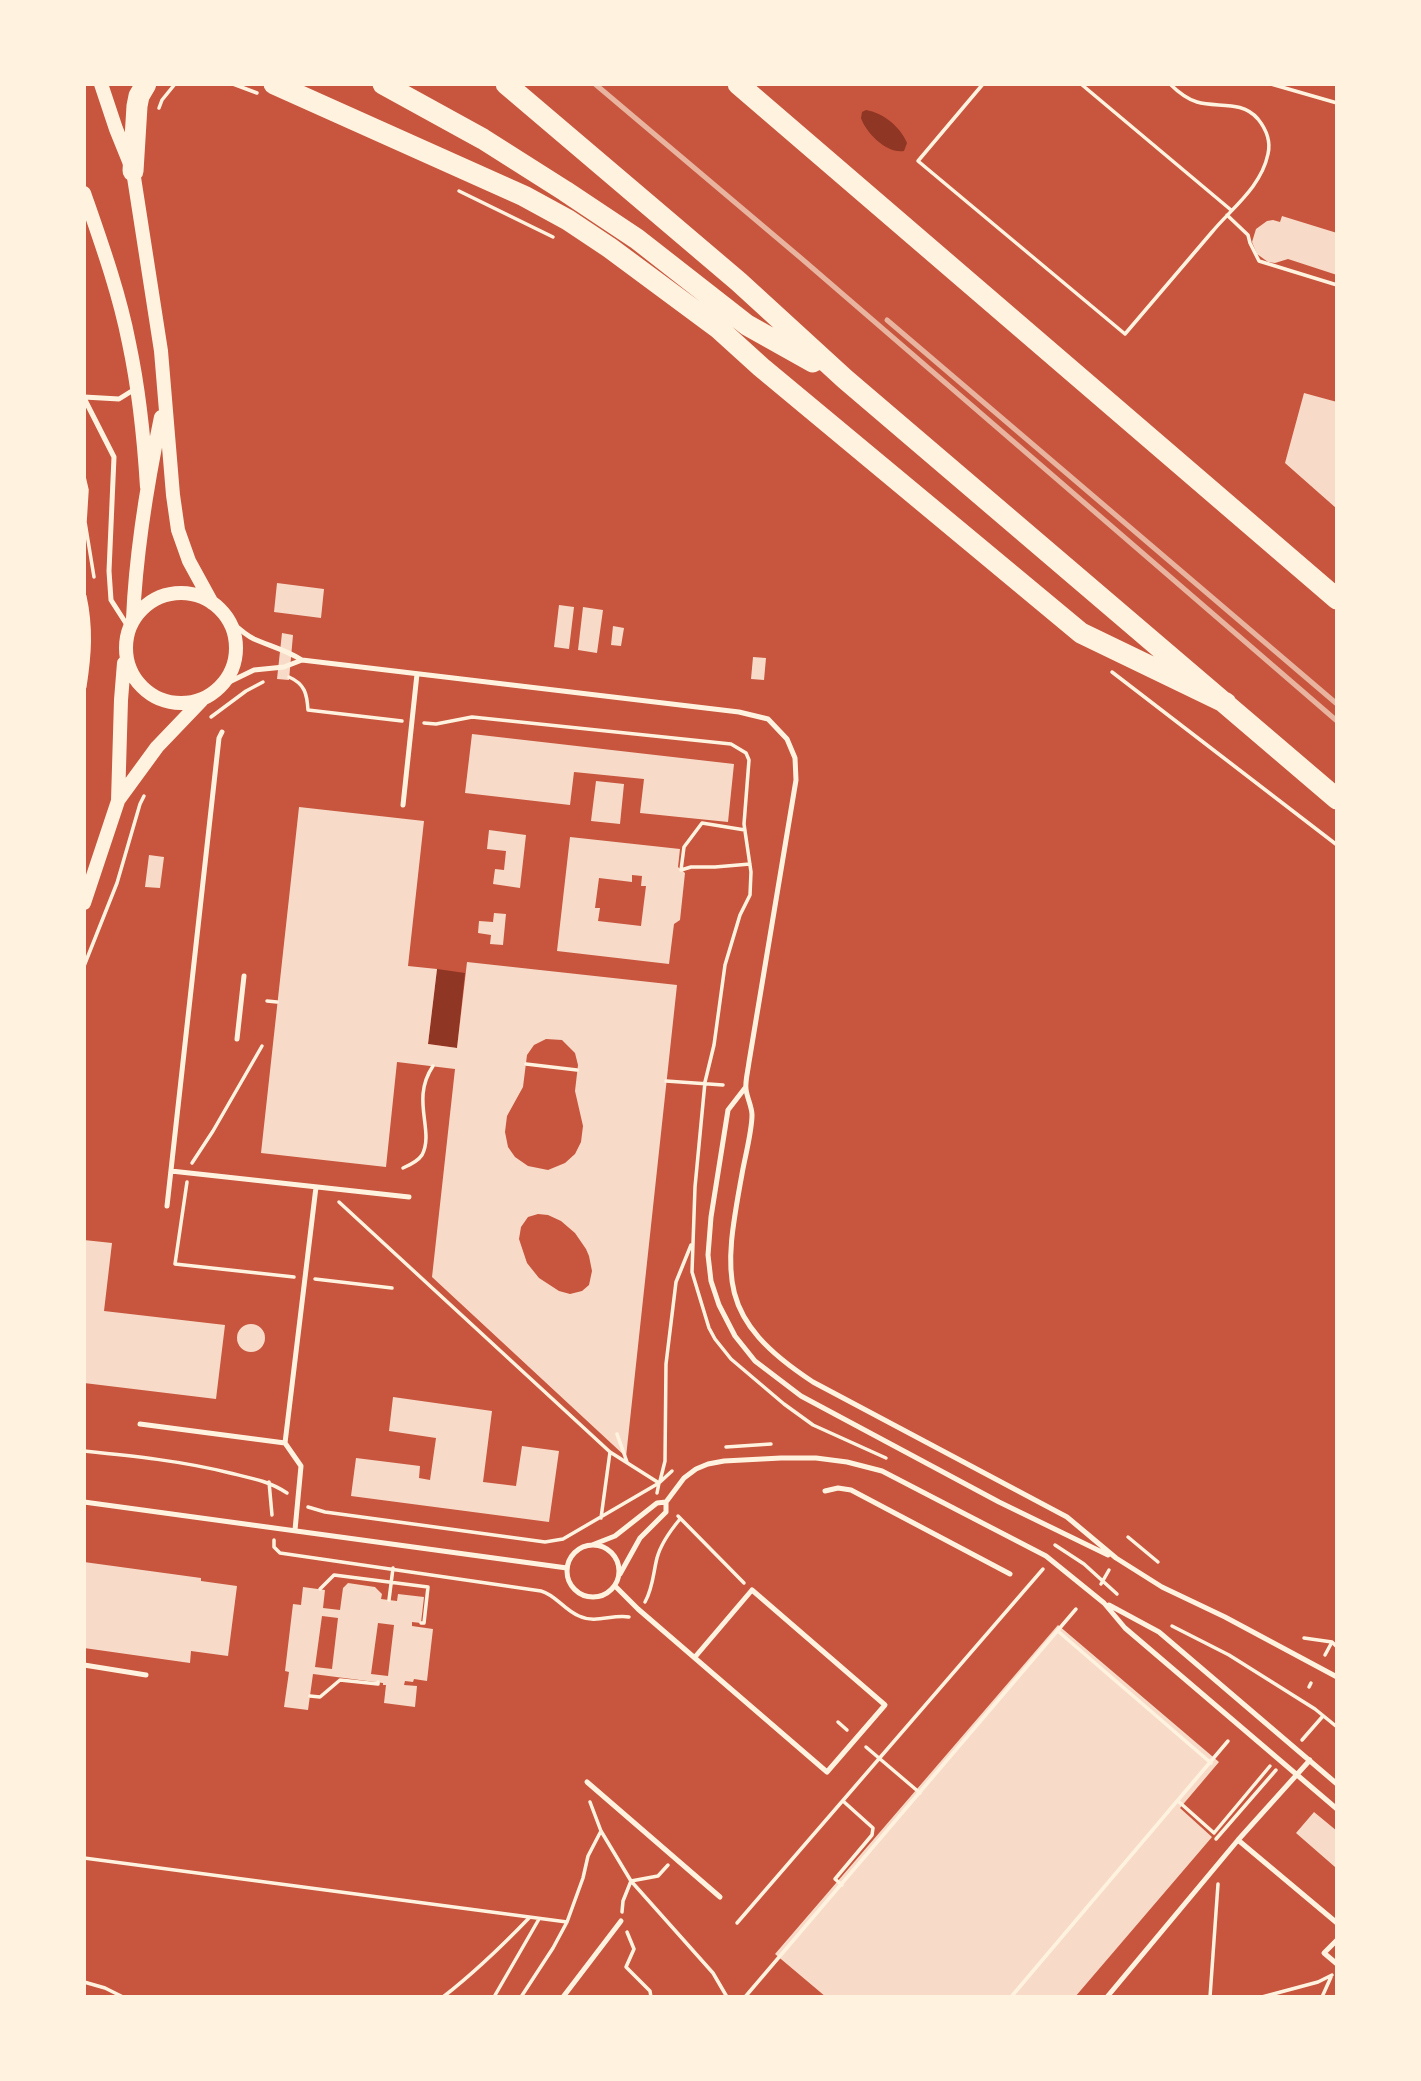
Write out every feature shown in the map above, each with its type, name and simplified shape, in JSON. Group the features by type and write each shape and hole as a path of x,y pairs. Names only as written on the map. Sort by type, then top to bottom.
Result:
{"highway":[{"path":"133,171 137,106 146,84"},
{"path":"383,84 483,139 553,183 637,239 747,325 845,380"},
{"path":"506,84 739,282 845,380 1337,799"},
{"path":"738,84 1337,599"},
{"path":"268,90 524,196 568,220 718,328 761,367 1081,633 1226,703"}],"main road":[{"path":"102,84 133,171 154,301 178,530 189,562 212,603 227,618 235,634 236,653 232,670 223,685 203,700 157,747 118,801"},
{"path":"84,193 112,276 129,341 144,437 146,487"},
{"path":"84,903 118,801 125,641 131,623 146,487 165,398"},
{"path":"131,623 145,606 160,597 178,593 196,595 212,603"},
{"path":"125,654 131,674 144,691 162,701 172,703 203,700"}],"lane":[{"path":"131,623 111,600 109,571 114,457 84,398 118,398 137,387"},
{"path":"84,596 90,635 84,687"},
{"path":"227,618 254,639 286,650 302,660 739,712 768,719 787,739 795,758 796,780 745,1088 752,1115 734,1216 730,1257 736,1302 751,1328 785,1364 813,1382 1067,1517 1116,1558"},
{"path":"223,685 254,670 284,667 302,660"},
{"path":"403,805 417,674"},
{"path":"167,1206 219,737 222,732"},
{"path":"237,1039 244,975"},
{"path":"745,1088 728,1110 711,1217 708,1255 711,1281 719,1305 735,1336 755,1361 801,1396 999,1502 1116,1558 1162,1587 1225,1617 1337,1677"},
{"path":"171,1171 409,1197"},
{"path":"295,1530 301,1466 285,1443 316,1187"},
{"path":"140,1424 285,1443"},
{"path":"666,1502 657,1503 615,1536 578,1550 567,1568 568,1577 576,1592 593,1598 609,1593 640,1538 666,1512 666,1502 684,1478 708,1464 724,1461 816,1458 882,1471 1046,1556 1104,1603 1125,1628 1337,1809"},
{"path":"825,1491 838,1488 851,1490 1010,1574"},
{"path":"84,1502 567,1568"},
{"path":"592,1545 609,1550 619,1565 620,1574"},
{"path":"615,1586 638,1609 827,1772 885,1705 752,1590 695,1657"},
{"path":"1104,1603 1159,1632 1337,1784"},
{"path":"84,1665 146,1675"},
{"path":"1107,1997 1220,1860 1310,1760"},
{"path":"587,1782 720,1897"},
{"path":"1238,1840 1337,1923"},
{"path":"563,1997 621,1921"},
{"path":"1337,1940 1324,1953 1337,1964"}],"path":[{"path":"156,115 162,100 175,84"},
{"path":"233,84 268,90"},
{"path":"983,84 918,161 1125,334 1231,210 1248,194 1264,167 1269,152 1265,130 1256,117 1244,109 1196,102 1170,84"},
{"path":"1081,84 1231,210"},
{"path":"1271,84 1337,103"},
{"path":"448,186 558,239"},
{"path":"1227,215 1248,235 1259,261 1337,285"},
{"path":"84,477 87,490 85,523 94,577"},
{"path":"1110,671 1337,845"},
{"path":"283,675 294,679 306,691 309,710 436,724 472,717 731,744 746,753 745,830 750,864 750,895 740,915 725,965 714,1045 705,1082 692,1243 676,1282 666,1364 665,1461 657,1494 677,1513"},
{"path":"208,719 246,691 272,677"},
{"path":"84,966 117,883 145,794"},
{"path":"745,830 702,823 684,847 681,870 691,867 750,864"},
{"path":"267,1001 277,1002"},
{"path":"191,1164 262,1046"},
{"path":"526,1064 577,1070"},
{"path":"403,1168 421,1156 425,1140 423,1083 433,1066"},
{"path":"666,1080 723,1085"},
{"path":"187,1181 175,1264 296,1278"},
{"path":"338,1201 610,1452 659,1483"},
{"path":"314,1279 393,1288"},
{"path":"617,1434 627,1462"},
{"path":"720,1448 782,1444"},
{"path":"854,1449 877,1453"},
{"path":"84,1451 151,1457 269,1482 311,1509 545,1542 563,1539 601,1518 659,1483 677,1467"},
{"path":"601,1518 610,1452"},
{"path":"269,1482 274,1547 280,1553 541,1591 550,1593 568,1611 580,1617 591,1620 613,1619 630,1617 646,1600 653,1585 657,1558 663,1542 680,1519 752,1590"},
{"path":"1128,1537 1158,1562"},
{"path":"389,1600 393,1568"},
{"path":"737,1923 1043,1569"},
{"path":"1100,1586 1109,1570"},
{"path":"320,1589 334,1575 428,1587 424,1623 421,1623"},
{"path":"745,1997 1076,1609"},
{"path":"1058,1632 1211,1762"},
{"path":"1304,1638 1332,1642 1337,1647"},
{"path":"1325,1655 1332,1642"},
{"path":"310,1696 320,1698 340,1680 378,1682"},
{"path":"1300,1743 1323,1716"},
{"path":"1011,1997 1228,1741"},
{"path":"880,1758 920,1793"},
{"path":"1178,1801 1214,1833 1271,1765"},
{"path":"1216,1839 1279,1766"},
{"path":"587,1782 589,1798 601,1832 631,1881 713,1973 727,1997"},
{"path":"842,1885 835,1879 872,1835 873,1829 843,1801"},
{"path":"521,1997 567,1923 589,1856 601,1832"},
{"path":"84,1858 567,1923"},
{"path":"631,1881 658,1876 675,1858"},
{"path":"1210,1997 1220,1860"},
{"path":"631,1881 623,1901 621,1921 634,1949 626,1967 650,1991 651,1997"},
{"path":"443,1997 499,1949 529,1918"},
{"path":"494,1997 539,1919"},
{"path":"1262,1997 1318,1982 1332,1975 1322,1997"},
{"path":"84,1982 123,1997"}],"shaded area":[{"path":"866,110 879,114 895,126 907,143 904,151 884,146 872,136 861,118 862,112"},
{"path":"437,969 465,973 457,1048 428,1044"}],"building":[{"path":"1282,216 1337,233 1337,275 1288,259 1268,262 1257,254 1252,242 1256,229 1267,221 1280,222"},
{"path":"1304,393 1337,402 1336,508 1285,463"},
{"path":"277,583 324,589 321,618 274,612"},
{"path":"559,605 574,607 569,649 554,647"},
{"path":"583,607 603,610 597,653 578,650"},
{"path":"613,626 624,628 621,646 611,645"},
{"path":"282,633 293,635 289,680 277,679"},
{"path":"753,657 766,658 764,680 751,679"},
{"path":"472,734 734,764 728,822 640,813 644,779 574,772 570,805 465,793"},
{"path":"596,781 624,784 620,824 591,821"},
{"path":"299,807 424,821 408,966 437,969 428,1044 457,1048 467,962 677,985 626,1457 432,1277 455,1069 397,1062 386,1167 261,1153","holes":["546,1039 562,1040 575,1053 578,1065 575,1091 583,1126 581,1142 575,1154 565,1163 548,1170 528,1166 515,1157 508,1147 505,1132 507,1116 523,1087 527,1055 534,1045","538,1214 561,1221 575,1233 586,1249 592,1271 589,1285 582,1291 570,1294 559,1291 539,1278 527,1263 519,1239 521,1227 528,1217"]},
{"path":"489,830 526,835 520,888 493,884 495,869 504,870 506,851 487,849"},
{"path":"570,837 680,849 678,867 685,873 680,920 674,924 669,964 557,951","holes":["632,875 642,876 641,886 646,886 641,926 598,921 600,908 595,908 599,878 632,882"]},
{"path":"149,855 164,857 160,888 145,887"},
{"path":"494,913 506,914 503,945 490,944 491,935 478,933 479,921 493,922"},
{"path":"84,1240 112,1243 104,1311 225,1325 216,1399 84,1383"},
{"path":"251,1324 261,1328 265,1338 261,1348 251,1352 241,1348 237,1338 241,1328"},
{"path":"393,1397 492,1411 483,1482 516,1486 522,1446 559,1451 549,1522 351,1496 356,1458 420,1466 419,1478 430,1480 436,1438 389,1431"},
{"path":"84,1562 201,1578 201,1581 237,1586 228,1656 191,1651 190,1663 84,1648"},
{"path":"348,1583 375,1587 382,1594 381,1599 397,1601 398,1594 424,1597 421,1623 412,1622 412,1626 433,1629 427,1681 414,1679 413,1682 405,1681 404,1685 417,1686 415,1707 384,1703 386,1685 383,1683 313,1674 308,1710 284,1707 289,1672 285,1671 293,1604 301,1605 303,1587 325,1590 323,1608 340,1610 343,1588","holes":["322,1616 338,1618 332,1669 315,1667","378,1623 394,1625 388,1676 371,1674"]},
{"path":"1058,1625 1219,1762 1180,1808 1212,1837 1075,1997 826,1997 775,1954"},
{"path":"1314,1812 1337,1831 1335,1867 1296,1833"}],"railway":[{"path":"595,84 1337,721"},
{"path":"887,320 1337,704"}]}
